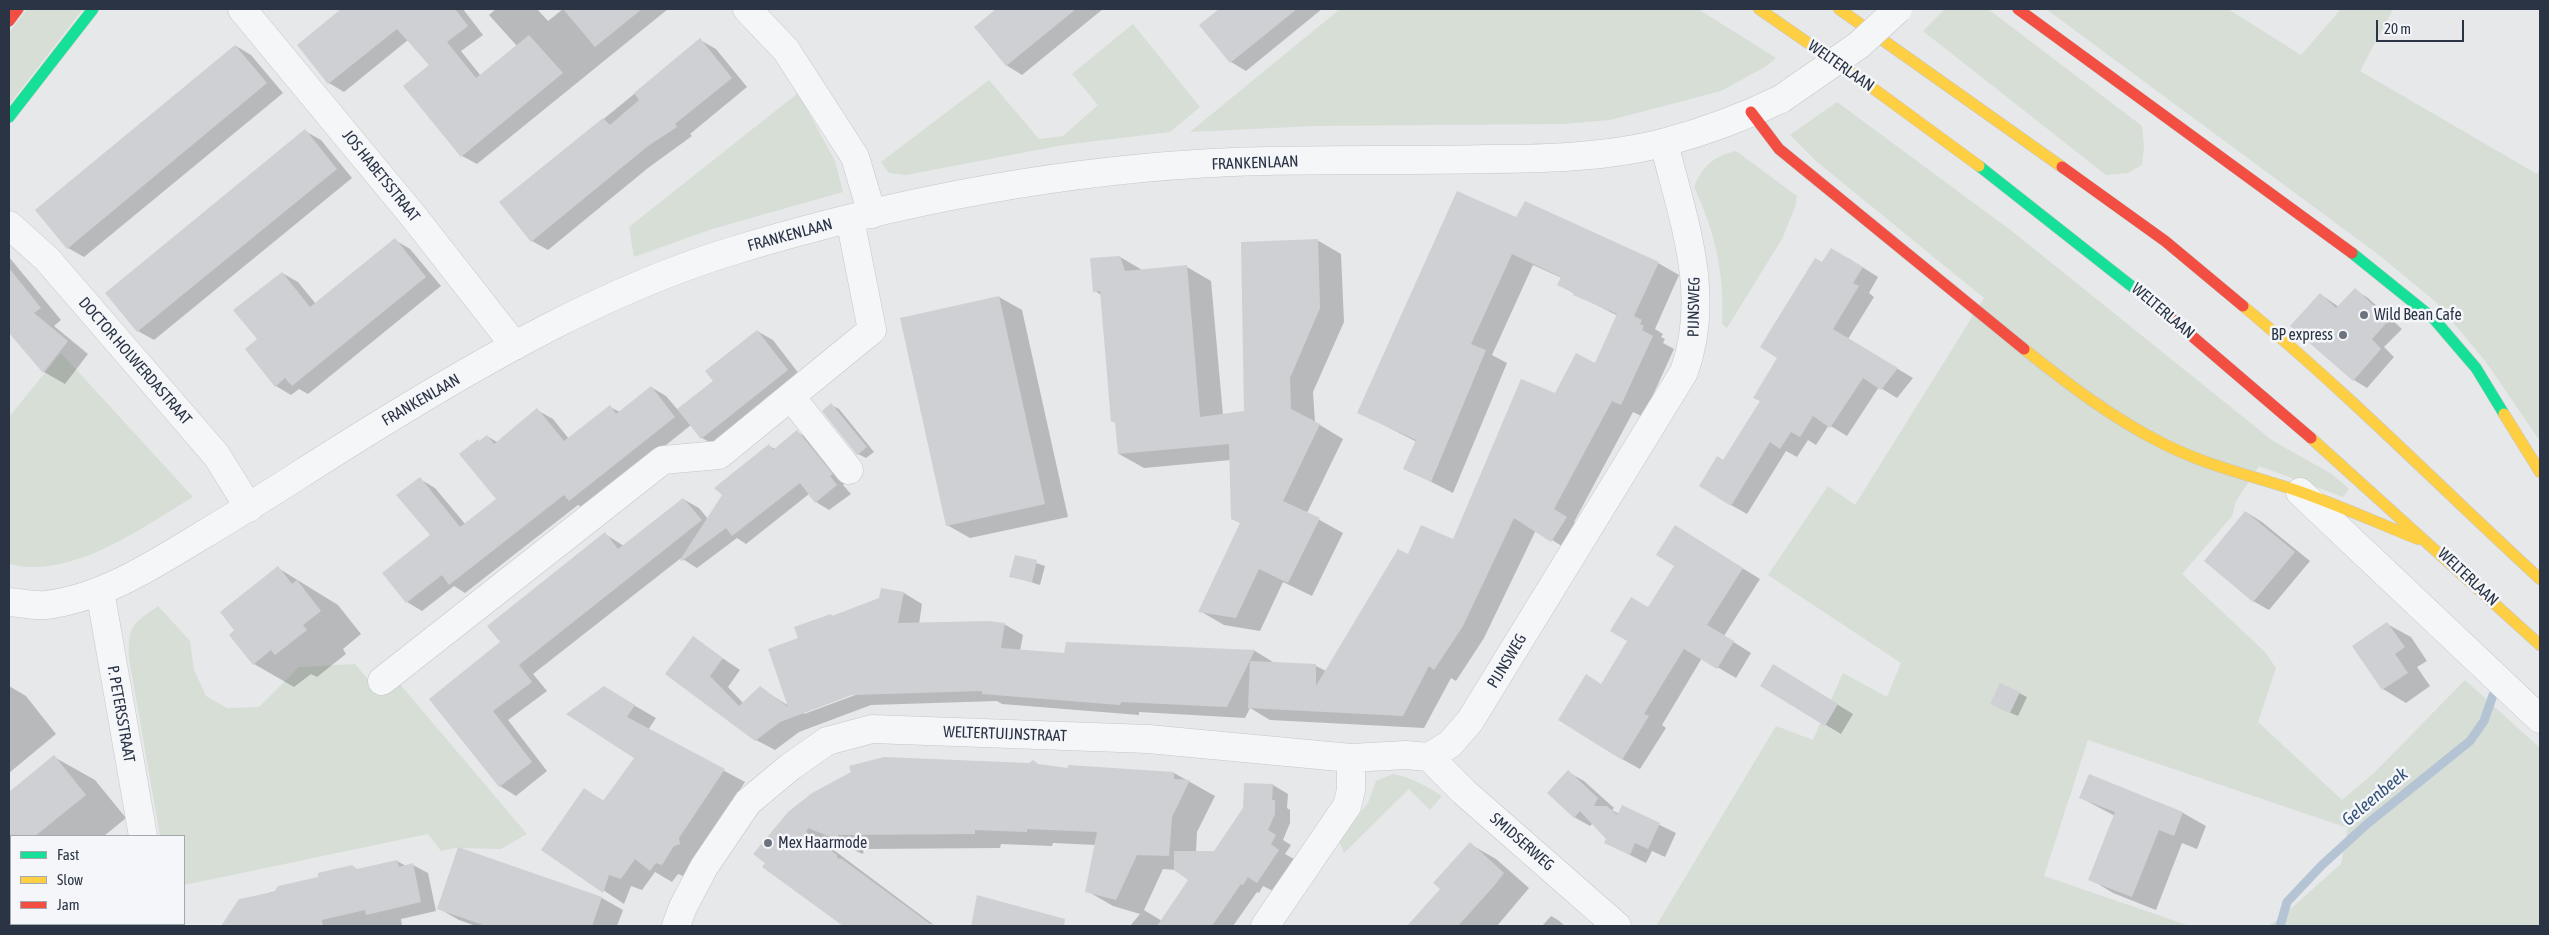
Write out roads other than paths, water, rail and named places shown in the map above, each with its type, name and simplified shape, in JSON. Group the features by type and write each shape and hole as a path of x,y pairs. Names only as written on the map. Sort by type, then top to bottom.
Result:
{"main road":[{"path":"9,21 18,9"},
{"path":"9,117 93,9"},
{"name":"WELTERLAAN","path":"1759,9 1929,128 2048,218 2265,396 2432,544 2540,645"},
{"path":"1839,9 2165,241 2253,314 2352,401 2443,490 2540,579"},
{"path":"2018,9 2381,274 2434,319 2476,368 2540,472"},
{"path":"1751,112 1779,150 1966,305 2082,395 2163,444 2199,459 2300,492 2432,544"}],"street":[{"name":"JOS HABETSSTRAAT","path":"242,9 414,217 515,346"},
{"path":"747,9 786,50 855,157 861,217"},
{"path":"1664,143 1751,112 1780,99 1859,45 1898,9"},
{"name":"FRANKENLAAN","path":"9,602 45,605 100,591 151,566 248,508 379,424 515,346 634,287 730,252 861,217 989,189 1133,170 1232,162 1548,158 1664,143"},
{"name":"PIJNSWEG","path":"1429,757 1450,744 1470,721 1684,372 1693,348 1697,294 1694,266 1664,143"},
{"name":"FRANKENLAAN","path":"382,681 663,460 719,455 872,330 861,217"},
{"name":"DOCTOR HOLWERDASTRAAT","path":"9,225 47,259 216,456 248,508"},
{"path":"791,397 850,470"},
{"path":"2300,492 2540,719"},
{"name":"P. PETERSSTRAAT","path":"100,591 144,835"},
{"name":"WELTERTUIJNSTRAAT","path":"676,926 683,907 704,866 748,802 790,767 827,741 872,729 1148,740 1351,758 1406,755 1429,757"},
{"name":"SMIDSERWEG","path":"1429,757 1464,792 1617,926"},
{"path":"1265,926 1347,806 1351,790 1351,758"}],"waterway":[{"name":"Geleenbeek","path":"2280,926 2287,902 2322,865 2367,824 2470,741 2484,721 2493,695"}],"place":[{"name":"Wild Bean Cafe","path":"2364,315"},
{"name":"BP express","path":"2343,335"},
{"name":"Mex Haarmode","path":"768,843"}]}
